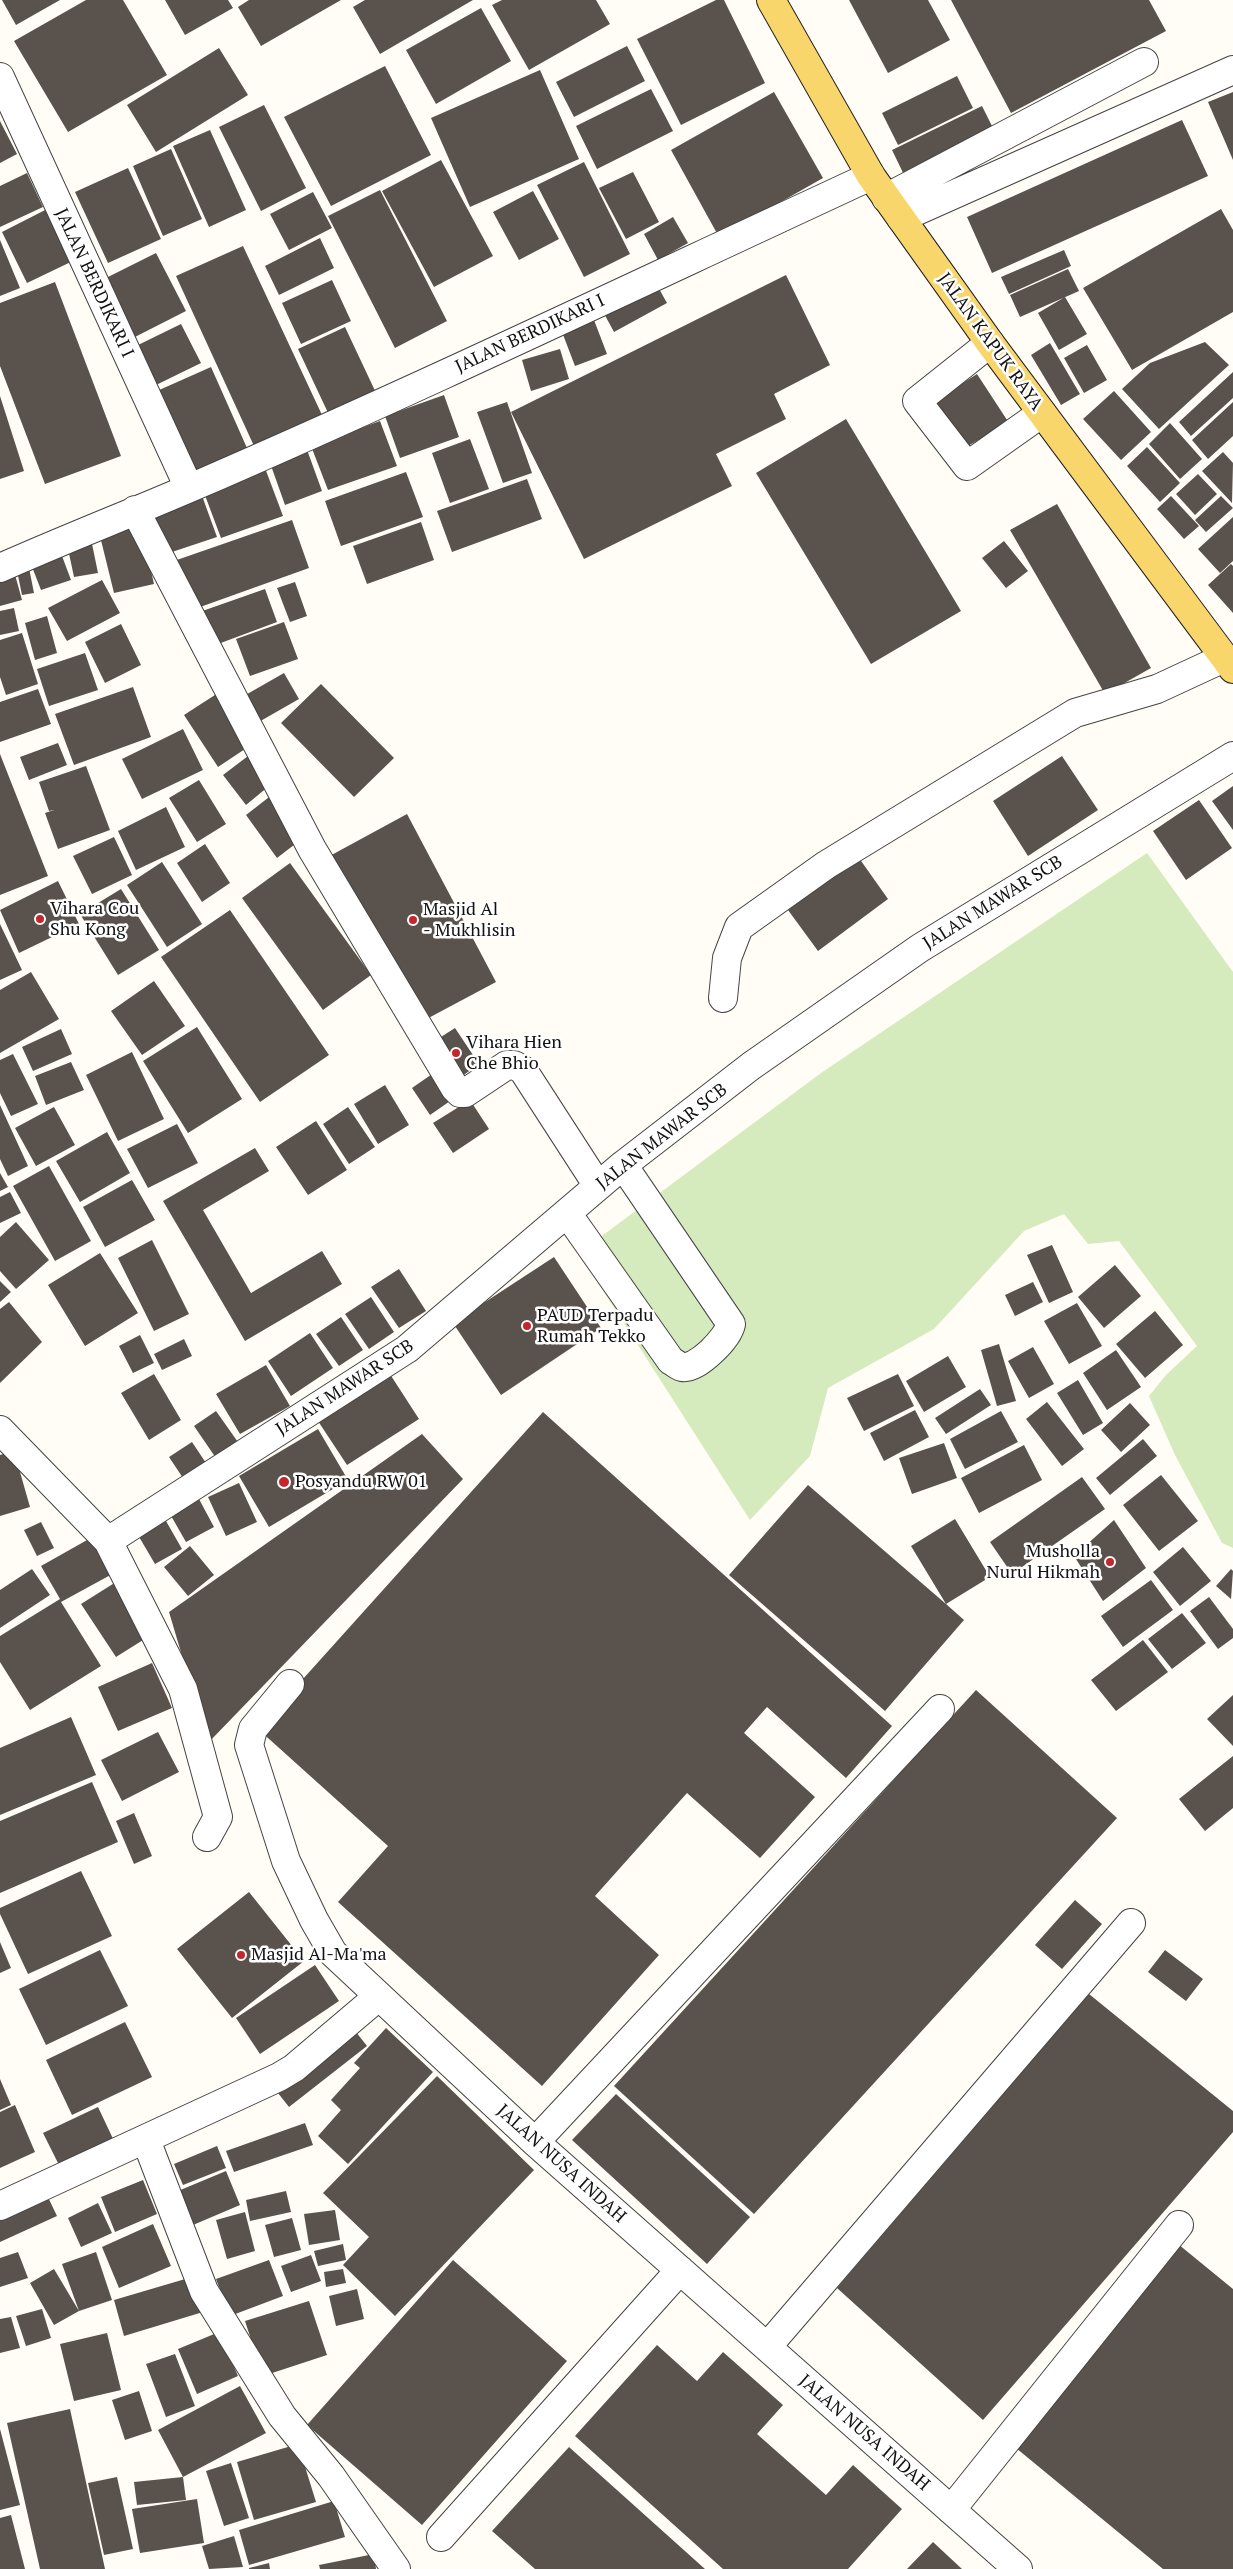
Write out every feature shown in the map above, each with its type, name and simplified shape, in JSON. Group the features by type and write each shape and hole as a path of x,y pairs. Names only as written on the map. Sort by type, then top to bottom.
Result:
{"main road":[{"name":"JALAN KAPUK RAYA","path":"771,0 871,176 990,343 1229,664"}],"street":[{"path":"894,208 1144,62"},
{"path":"894,208 1233,70"},
{"name":"JALAN BERDIKARI I","path":"0,77 188,488"},
{"name":"JALAN BERDIKARI I","path":"0,568 188,488 500,349 871,176"},
{"path":"990,343 917,401 967,466 1042,413"},
{"path":"135,510 312,849 455,1088 460,1093 466,1093 507,1065 514,1064 523,1070 598,1186"},
{"path":"723,998 727,958 739,927 826,866 1075,713 1157,689 1229,664"},
{"name":"JALAN MAWAR SCB","path":"108,1541 407,1349 623,1165 751,1066 920,948 1233,756"},
{"path":"567,1213 671,1360 681,1367 691,1366 724,1340 731,1324 623,1165"},
{"path":"0,1430 108,1541 183,1689 218,1817 207,1836"},
{"name":"JALAN NUSA INDAH","path":"290,1684 253,1729 249,1745 286,1861 314,1920 333,1953 535,2142 1018,2569"},
{"path":"535,2142 940,1708"},
{"path":"767,2347 1131,1923"},
{"path":"0,2206 279,2077 294,2068 379,1996"},
{"path":"146,2140 204,2291 282,2416 331,2476 396,2569"},
{"path":"952,2510 1179,2225"},
{"path":"441,2537 680,2270"}],"green space":[{"path":"1147,853 1233,972 1233,1548 1222,1543 1175,1455 1149,1396 1166,1375 1197,1346 1119,1241 1088,1244 1064,1214 1024,1231 934,1329 828,1388 810,1456 750,1520 579,1253 821,1073"}],"building":[{"path":"2,0 60,0 16,25"},
{"path":"86,0 123,0 167,75 68,132 14,41"},
{"path":"165,0 228,0 233,8 185,35"},
{"path":"249,0 341,0 261,46 238,7"},
{"path":"365,0 473,0 380,54 353,7"},
{"path":"502,0 596,0 610,24 529,70 492,5"},
{"path":"716,0 724,0 765,83 681,125 637,39"},
{"path":"849,0 928,0 950,40 888,73"},
{"path":"951,0 1149,0 1166,31 1011,113"},
{"path":"481,8 511,61 436,104 406,50"},
{"path":"627,46 645,81 574,117 556,82"},
{"path":"219,48 248,95 156,152 127,105"},
{"path":"385,66 431,155 331,206 284,117"},
{"path":"540,70 579,159 470,207 431,118"},
{"path":"957,76 973,108 898,145 882,113"},
{"path":"651,89 673,131 597,169 576,126"},
{"path":"774,92 823,178 719,237 671,150"},
{"path":"1233,92 1233,160 1208,102"},
{"path":"264,105 306,188 261,211 219,127"},
{"path":"982,106 997,136 907,181 892,150"},
{"path":"1182,120 1208,176 992,273 967,217"},
{"path":"0,121 17,154 0,163"},
{"path":"210,130 246,210 209,227 173,146"},
{"path":"171,149 202,219 163,236 133,166"},
{"path":"441,160 493,256 434,287 382,191"},
{"path":"584,162 630,254 584,277 537,185"},
{"path":"128,168 161,239 108,263 75,192"},
{"path":"633,172 659,222 626,239 599,188"},
{"path":"27,173 43,207 0,227 0,186"},
{"path":"380,190 447,321 395,348 328,216"},
{"path":"533,191 559,239 519,260 493,212"},
{"path":"313,192 332,228 289,250 270,214"},
{"path":"51,207 77,259 27,283 2,232"},
{"path":"1221,209 1233,230 1233,312 1132,370 1083,288"},
{"path":"673,217 688,243 658,260 644,234"},
{"path":"320,238 334,268 279,295 265,266"},
{"path":"0,240 20,288 0,296"},
{"path":"243,246 322,415 254,446 176,276"},
{"path":"1064,250 1071,266 1009,294 1001,277"},
{"path":"156,253 186,311 129,340 100,281"},
{"path":"1068,269 1079,291 1020,317 1010,295"},
{"path":"786,275 830,365 774,394 786,419 716,454 732,486 584,559 511,412"},
{"path":"332,280 351,321 301,344 282,303"},
{"path":"654,280 667,303 614,332 601,308"},
{"path":"55,282 121,456 45,484 0,366 0,303"},
{"path":"1065,297 1087,334 1059,350 1038,313"},
{"path":"594,320 607,354 575,366 562,332"},
{"path":"181,324 201,363 154,386 134,347"},
{"path":"345,327 377,395 330,417 298,349"},
{"path":"1205,342 1229,365 1159,429 1122,389 1150,363"},
{"path":"1050,343 1080,394 1061,405 1031,355"},
{"path":"1087,345 1107,380 1084,393 1064,358"},
{"path":"560,349 569,379 531,391 522,360"},
{"path":"211,367 247,448 193,472 157,391"},
{"path":"1233,372 1233,398 1191,436 1179,422"},
{"path":"977,374 1009,423 966,447 933,402"},
{"path":"1114,391 1151,432 1121,460 1083,419"},
{"path":"444,395 459,437 400,458 385,416"},
{"path":"0,396 24,471 0,479"},
{"path":"507,402 532,473 503,483 477,412"},
{"path":"1233,402 1233,436 1208,459 1192,440"},
{"path":"846,419 961,611 871,664 756,473"},
{"path":"380,421 397,466 328,490 311,446"},
{"path":"1170,423 1202,459 1180,479 1149,444"},
{"path":"470,439 489,489 450,503 432,453"},
{"path":"306,447 322,491 285,505 269,460"},
{"path":"1147,447 1180,483 1160,502 1127,466"},
{"path":"1223,452 1233,463 1232,503 1202,471"},
{"path":"265,468 283,516 221,538 203,490"},
{"path":"406,472 423,517 341,546 325,501"},
{"path":"1198,474 1217,494 1195,515 1176,494"},
{"path":"527,479 542,519 452,552 437,511"},
{"path":"201,493 217,537 160,556 145,512"},
{"path":"1171,496 1199,526 1184,539 1157,509"},
{"path":"1221,496 1233,508 1206,532 1195,520"},
{"path":"1057,504 1151,668 1105,694 1010,530"},
{"path":"1233,517 1233,561 1220,573 1198,549"},
{"path":"292,520 309,568 189,611 171,562"},
{"path":"421,522 434,560 367,584 353,546"},
{"path":"140,523 154,584 114,593 99,532"},
{"path":"91,539 98,573 74,577 67,544"},
{"path":"1004,541 1028,571 1006,588 982,558"},
{"path":"59,548 71,580 41,590 29,559"},
{"path":"28,563 34,593 22,595 16,566"},
{"path":"1231,564 1233,566 1233,613 1208,585"},
{"path":"14,571 22,600 0,606 0,574"},
{"path":"102,580 120,613 67,641 48,608"},
{"path":"295,582 307,616 290,622 277,588"},
{"path":"265,589 277,622 210,647 191,615"},
{"path":"14,608 19,631 0,635 0,611"},
{"path":"47,616 57,653 35,660 25,623"},
{"path":"284,622 298,659 250,676 236,639"},
{"path":"121,624 141,665 105,683 85,642"},
{"path":"22,633 38,684 6,695 0,677 0,640"},
{"path":"85,653 98,690 49,706 37,669"},
{"path":"284,673 299,699 257,723 242,697"},
{"path":"321,684 394,758 354,797 281,723"},
{"path":"133,687 151,737 74,765 55,714"},
{"path":"38,689 51,724 0,742 0,702"},
{"path":"218,693 251,745 218,767 184,715"},
{"path":"183,729 203,770 142,799 122,759"},
{"path":"58,743 67,765 29,780 20,757"},
{"path":"252,753 275,781 246,805 223,775"},
{"path":"0,754 48,876 0,895"},
{"path":"1062,756 1098,810 1028,856 993,801"},
{"path":"86,766 110,830 58,849 45,813 54,810 49,811 39,782"},
{"path":"199,780 226,824 197,842 169,798"},
{"path":"1233,786 1233,830 1212,801"},
{"path":"273,794 303,838 277,858 246,815"},
{"path":"1199,800 1232,848 1186,880 1153,831"},
{"path":"166,807 185,847 136,870 118,831"},
{"name":"Masjid Al - Mukhlisin","path":"407,814 496,982 421,1022 326,858"},
{"path":"114,837 132,875 92,894 73,856"},
{"path":"205,844 230,883 202,902 177,863"},
{"path":"859,858 888,899 818,951 788,910"},
{"path":"162,862 202,924 167,947 127,885"},
{"path":"290,863 371,975 323,1010 242,898"},
{"name":"Vihara Cou Shu Kong","path":"58,881 79,924 19,953 0,910"},
{"path":"121,889 159,950 118,975 80,914"},
{"path":"230,910 329,1055 260,1102 161,957"},
{"path":"0,924 22,970 0,980"},
{"path":"31,972 59,1019 0,1053 0,990"},
{"path":"154,981 185,1026 142,1055 111,1011"},
{"path":"197,1027 242,1099 188,1133 143,1061"},
{"name":"Vihara Hien Che Bhio","path":"455,1028 479,1064 458,1079 433,1042"},
{"path":"61,1029 72,1054 33,1071 22,1047"},
{"path":"132,1052 164,1119 118,1141 86,1075"},
{"path":"13,1054 38,1104 11,1116 0,1093 0,1060"},
{"path":"71,1062 84,1090 46,1105 35,1076"},
{"path":"435,1072 453,1099 430,1115 412,1088"},
{"path":"385,1085 409,1125 378,1144 354,1104"},
{"path":"470,1100 489,1129 453,1153 433,1123"},
{"path":"0,1105 28,1166 8,1176 0,1159"},
{"path":"54,1107 75,1145 36,1166 15,1128"},
{"path":"348,1107 375,1147 349,1164 323,1124"},
{"path":"316,1121 347,1170 308,1195 276,1147"},
{"path":"177,1124 198,1163 148,1188 127,1149"},
{"path":"107,1132 130,1173 80,1202 56,1161"},
{"path":"255,1148 269,1171 203,1210 251,1293 322,1251 342,1284 245,1341 163,1201"},
{"path":"49,1166 91,1241 55,1261 13,1186"},
{"path":"0,1173 8,1187 0,1191"},
{"path":"132,1180 155,1220 105,1247 83,1207"},
{"path":"10,1192 21,1213 0,1223 0,1197"},
{"path":"16,1222 49,1260 16,1289 0,1271 0,1237"},
{"path":"152,1240 189,1314 154,1331 118,1258"},
{"path":"1052,1245 1073,1292 1049,1303 1027,1255"},
{"path":"100,1253 138,1313 85,1346 48,1285"},
{"name":"PAUD Terpadu Rumah Tekko","path":"554,1257 601,1328 501,1395 453,1323"},
{"path":"1115,1265 1141,1296 1104,1328 1078,1297"},
{"path":"399,1269 426,1311 399,1328 371,1287"},
{"path":"0,1281 11,1292 0,1302"},
{"path":"1033,1282 1043,1302 1015,1316 1005,1295"},
{"path":"371,1297 394,1332 369,1349 345,1314"},
{"path":"9,1302 42,1342 0,1383 0,1309"},
{"path":"1077,1303 1102,1346 1069,1364 1044,1321"},
{"path":"1155,1311 1183,1345 1145,1378 1116,1344"},
{"path":"341,1317 363,1350 339,1366 316,1334"},
{"path":"310,1333 333,1368 291,1396 268,1361"},
{"path":"140,1335 154,1363 133,1373 119,1346"},
{"path":"184,1339 192,1356 162,1370 154,1354"},
{"path":"999,1344 1016,1401 997,1406 981,1350"},
{"path":"1033,1347 1054,1384 1029,1398 1008,1361"},
{"path":"1116,1350 1141,1387 1107,1410 1083,1373"},
{"path":"948,1356 966,1387 924,1412 906,1381"},
{"path":"266,1365 290,1406 240,1434 216,1394"},
{"path":"386,1368 419,1419 347,1465 314,1415"},
{"path":"154,1374 181,1420 149,1440 121,1393"},
{"path":"898,1374 914,1406 864,1431 847,1398"},
{"path":"1078,1380 1103,1423 1083,1435 1057,1393"},
{"path":"980,1389 991,1405 946,1434 935,1418"},
{"path":"1047,1402 1084,1449 1062,1466 1026,1419"},
{"path":"1130,1403 1150,1425 1121,1452 1101,1430"},
{"path":"915,1410 929,1437 884,1461 870,1433"},
{"path":"216,1411 240,1445 218,1461 194,1426"},
{"path":"1001,1411 1018,1442 965,1469 950,1439"},
{"path":"543,1412 892,1726 846,1778 767,1707 744,1733 815,1797 760,1858 687,1793 595,1896 659,1955 542,2086 338,1902 388,1846 258,1729"},
{"path":"318,1429 348,1480 269,1527 239,1476"},
{"path":"422,1434 463,1479 208,1743 169,1612"},
{"path":"1143,1439 1157,1456 1110,1495 1096,1478"},
{"path":"192,1442 208,1466 185,1481 169,1457"},
{"path":"944,1443 957,1478 912,1494 899,1458"},
{"path":"1024,1445 1042,1480 979,1513 961,1478"},
{"path":"14,1451 30,1507 0,1516 0,1455"},
{"path":"1161,1475 1198,1521 1159,1551 1123,1505"},
{"path":"1082,1477 1105,1509 1012,1574 990,1542"},
{"path":"239,1483 257,1522 226,1536 208,1497"},
{"path":"808,1485 964,1620 885,1711 729,1575"},
{"path":"199,1499 214,1527 186,1542 170,1514"},
{"path":"162,1514 182,1549 155,1564 135,1530"},
{"path":"955,1519 990,1577 946,1604 911,1546"},
{"name":"Musholla Nurul Hikmah","path":"1114,1520 1146,1568 1103,1601 1074,1556"},
{"path":"41,1522 54,1548 37,1556 24,1530"},
{"path":"96,1535 116,1572 61,1602 101,1666 30,1710 0,1662 0,1636 60,1599 41,1566"},
{"path":"190,1546 214,1575 188,1596 164,1567"},
{"path":"1183,1547 1211,1581 1180,1606 1153,1572"},
{"path":"32,1569 50,1595 0,1628 0,1590"},
{"path":"1231,1569 1233,1571 1231,1599 1216,1586"},
{"path":"1151,1580 1173,1610 1123,1647 1101,1616"},
{"path":"116,1582 151,1635 116,1657 81,1604"},
{"path":"1209,1597 1233,1629 1233,1638 1218,1649 1190,1611"},
{"path":"1182,1613 1206,1643 1172,1669 1148,1639"},
{"path":"1143,1640 1168,1672 1116,1711 1091,1680"},
{"path":"152,1663 172,1708 118,1731 98,1687"},
{"path":"976,1690 1117,1818 754,2214 614,2086"},
{"path":"1233,1695 1233,1746 1207,1719"},
{"path":"71,1717 96,1775 0,1815 0,1748"},
{"path":"158,1732 179,1772 122,1801 101,1760"},
{"path":"1233,1756 1233,1808 1205,1831 1179,1799"},
{"path":"92,1782 118,1842 0,1893 0,1821"},
{"path":"134,1813 152,1856 134,1864 116,1821"},
{"path":"81,1871 112,1936 28,1974 0,1914 0,1908"},
{"name":"Masjid Al-Ma'ma","path":"249,1892 304,1961 232,2018 177,1949"},
{"path":"1075,1900 1102,1924 1062,1969 1035,1945"},
{"path":"0,1942 11,1968 0,1973"},
{"path":"100,1950 128,2006 46,2045 19,1989"},
{"path":"1165,1950 1203,1979 1186,2001 1148,1972"},
{"path":"315,1965 339,2001 260,2054 236,2018"},
{"path":"1089,1994 1233,2111 1233,2132 983,2420 837,2288"},
{"path":"125,2022 152,2077 72,2115 46,2060"},
{"path":"352,2027 367,2046 289,2107 274,2088"},
{"path":"386,2028 433,2072 348,2164 318,2136 341,2110 331,2100 360,2068 354,2063"},
{"path":"437,2076 534,2170 395,2316 343,2265 369,2237 323,2193"},
{"path":"0,2079 11,2105 0,2110"},
{"path":"616,2094 750,2217 707,2264 572,2140"},
{"path":"15,2105 35,2152 0,2168 0,2112"},
{"path":"98,2107 116,2145 62,2171 43,2133"},
{"path":"305,2123 313,2145 234,2172 226,2151"},
{"path":"217,2146 226,2168 183,2185 174,2164"},
{"path":"226,2171 240,2205 193,2225 178,2191"},
{"path":"143,2180 157,2214 115,2232 101,2197"},
{"path":"286,2191 291,2212 250,2221 246,2200"},
{"path":"46,2193 57,2216 0,2242 0,2214"},
{"path":"98,2203 112,2233 81,2247 68,2218"},
{"path":"335,2210 340,2240 309,2245 304,2214"},
{"path":"245,2212 255,2251 227,2259 216,2220"},
{"path":"292,2218 301,2250 274,2257 265,2225"},
{"path":"153,2224 171,2266 119,2288 102,2247"},
{"path":"343,2244 346,2260 318,2266 314,2251"},
{"path":"1178,2244 1233,2289 1233,2569 1163,2569 1016,2448"},
{"path":"18,2252 28,2278 0,2287 0,2258"},
{"path":"96,2252 112,2300 79,2311 62,2264"},
{"path":"311,2255 321,2281 291,2292 281,2266"},
{"path":"269,2260 283,2296 230,2316 216,2279"},
{"path":"453,2260 567,2361 422,2525 307,2425"},
{"path":"54,2269 79,2311 54,2325 30,2283"},
{"path":"343,2269 346,2283 326,2287 324,2272"},
{"path":"192,2277 203,2312 124,2336 114,2300"},
{"path":"357,2289 364,2319 336,2326 329,2296"},
{"path":"309,2301 327,2355 263,2376 245,2321"},
{"path":"42,2309 51,2338 26,2346 16,2316"},
{"path":"11,2317 20,2348 0,2353 0,2319"},
{"path":"219,2332 238,2376 197,2394 178,2349"},
{"path":"107,2333 121,2390 74,2401 60,2344"},
{"path":"657,2345 697,2381 723,2352 783,2405 757,2434 826,2495 853,2465 902,2509 848,2569 723,2569 575,2436"},
{"path":"175,2354 195,2406 166,2417 146,2364"},
{"path":"240,2386 266,2433 183,2477 158,2430"},
{"path":"139,2391 152,2431 125,2440 112,2400"},
{"path":"70,2409 105,2569 40,2569 7,2423"},
{"path":"0,2429 20,2505 0,2510"},
{"path":"298,2444 316,2502 254,2520 237,2462"},
{"path":"569,2447 705,2569 535,2569 492,2531"},
{"path":"231,2463 249,2518 224,2526 206,2471"},
{"path":"117,2477 133,2549 104,2555 88,2483"},
{"path":"183,2477 186,2500 137,2505 134,2482"},
{"path":"197,2499 204,2543 140,2553 132,2509"},
{"path":"334,2501 345,2537 249,2565 239,2530"},
{"path":"11,2515 25,2569 0,2569 0,2518"},
{"path":"234,2536 243,2567 209,2569 202,2546"},
{"path":"933,2542 962,2569 907,2569"},
{"path":"374,2554 376,2569 320,2569 319,2565"},
{"path":"269,2563 270,2569 249,2569 249,2568"}],"place":[{"name":"Vihara Cou Shu Kong","path":"40,919"},
{"name":"Masjid Al - Mukhlisin","path":"413,920"},
{"name":"Vihara Hien Che Bhio","path":"456,1053"},
{"name":"PAUD Terpadu Rumah Tekko","path":"527,1326"},
{"name":"Posyandu RW 01","path":"284,1482"},
{"name":"Musholla Nurul Hikmah","path":"1110,1562"},
{"name":"Masjid Al-Ma'ma","path":"241,1955"}]}
